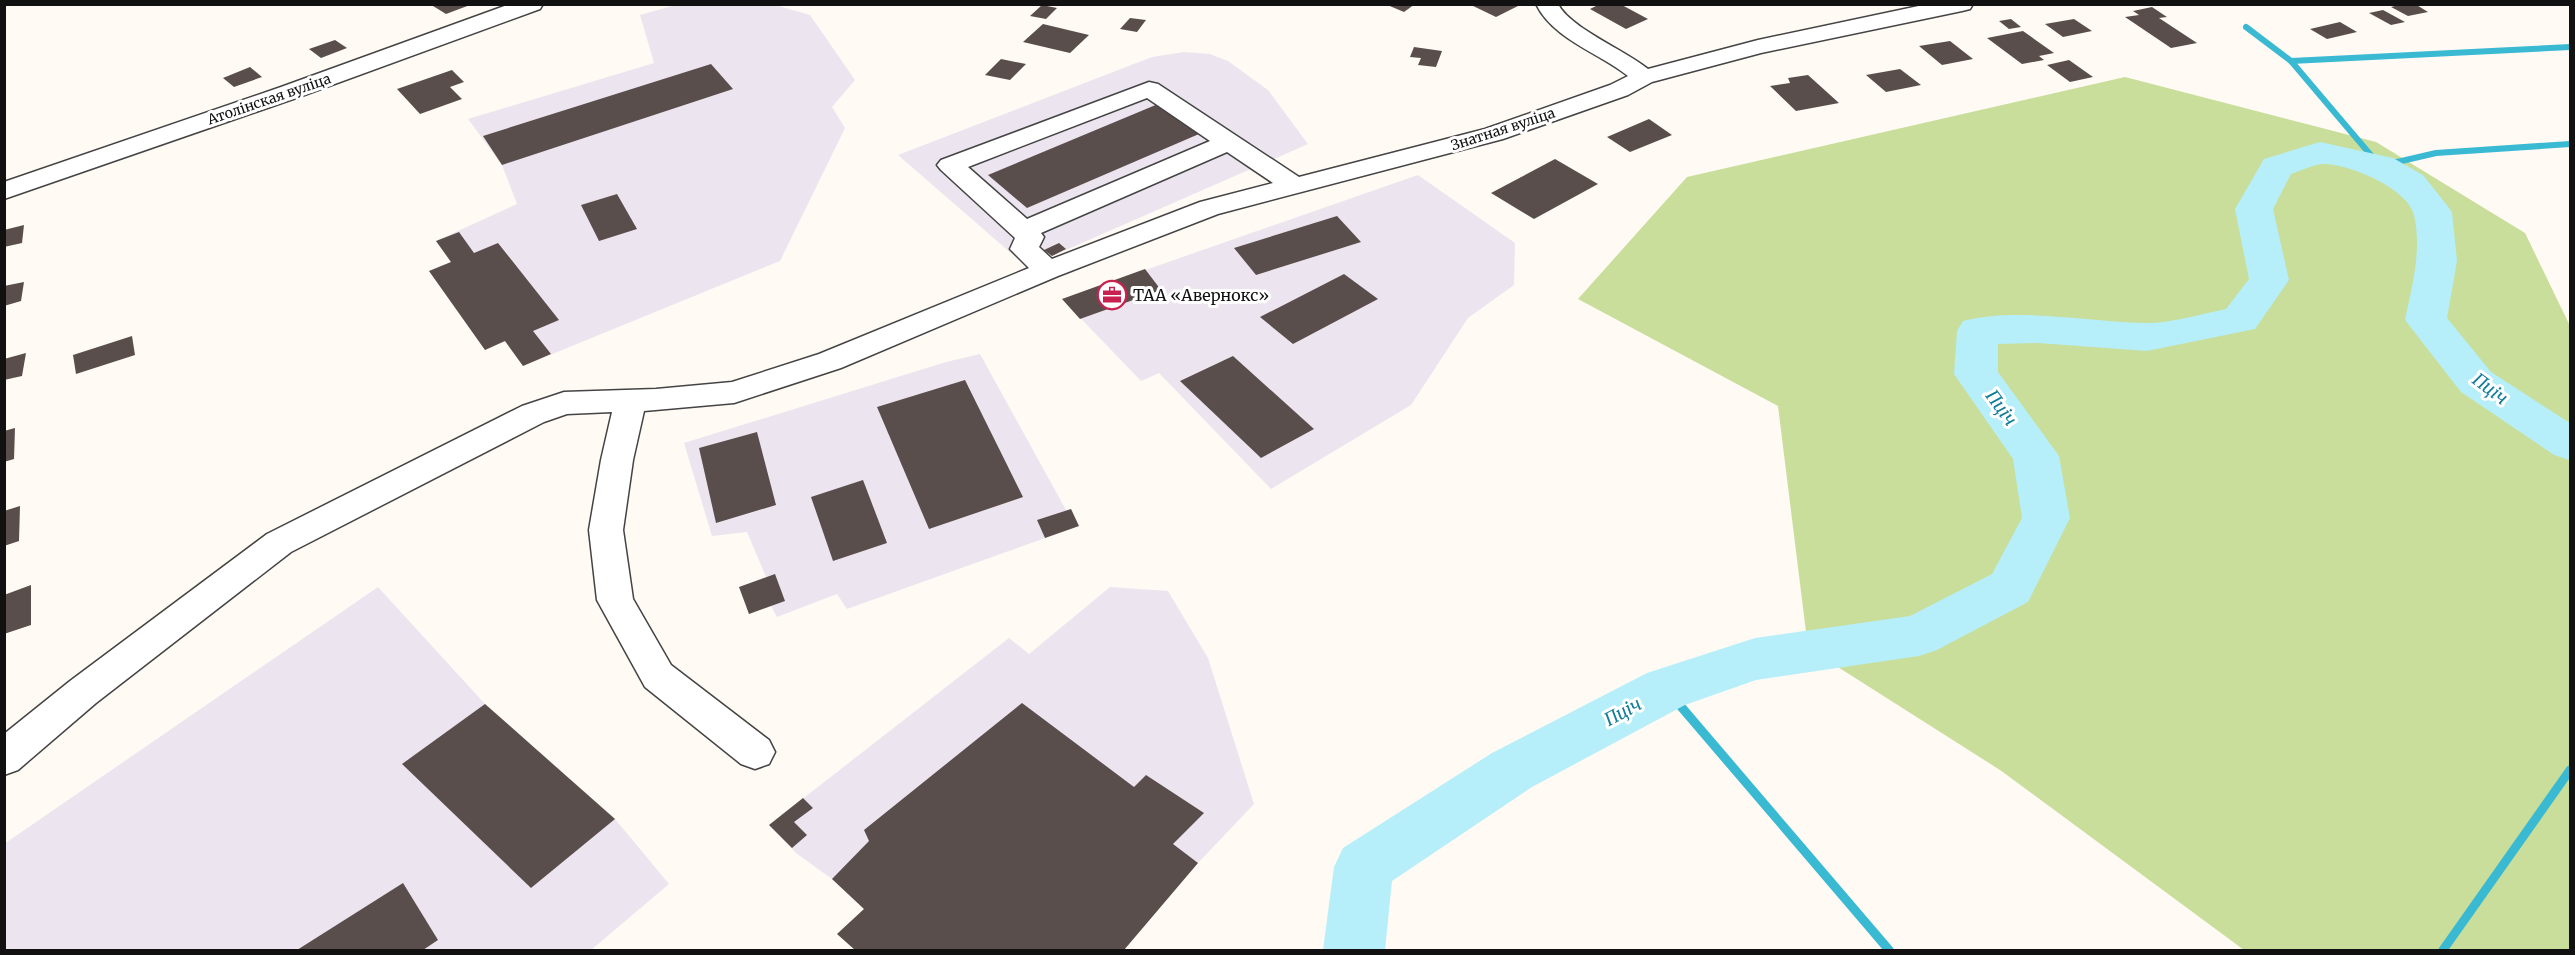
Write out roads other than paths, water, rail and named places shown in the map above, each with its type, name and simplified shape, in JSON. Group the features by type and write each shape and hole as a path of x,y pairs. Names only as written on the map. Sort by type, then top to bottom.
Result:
{"street":[{"name":"Атолінская вуліца","path":"4,191 290,92 532,4"},
{"path":"1547,4 1551,15 1568,28 1612,53 1644,77"},
{"name":"Знатная вуліца","path":"4,758 83,692 279,543 533,414 564,403 734,392 830,361 1048,270 1209,208 1494,134 1618,90 1644,77 1758,47 1962,4"},
{"path":"1048,270 1024,249 1030,237 950,165 1149,89 1295,186"},
{"path":"1023,231 1229,142"},
{"path":"631,400 617,460 606,530 615,600 658,676 754,752"}],"waterway":[{"path":"2246,27 2291,61"},
{"path":"2291,61 2570,47"},
{"path":"2291,61 2380,166 2436,153 2570,144"},
{"name":"Пціч","path":"1354,950 1364,867 1512,770 1666,689 1755,659 1919,635 2010,588 2046,518 2036,456 1976,374 1978,331 2038,330 2147,337 2240,320 2269,280 2254,209 2277,167 2320,153 2380,166 2410,183 2433,212 2437,261 2426,320 2476,382 2570,444"},
{"path":"1666,689 1889,950"},
{"path":"2443,950 2570,770"}],"place":[{"name":"ТАА «Авернокс»","path":"1112,295"}]}
